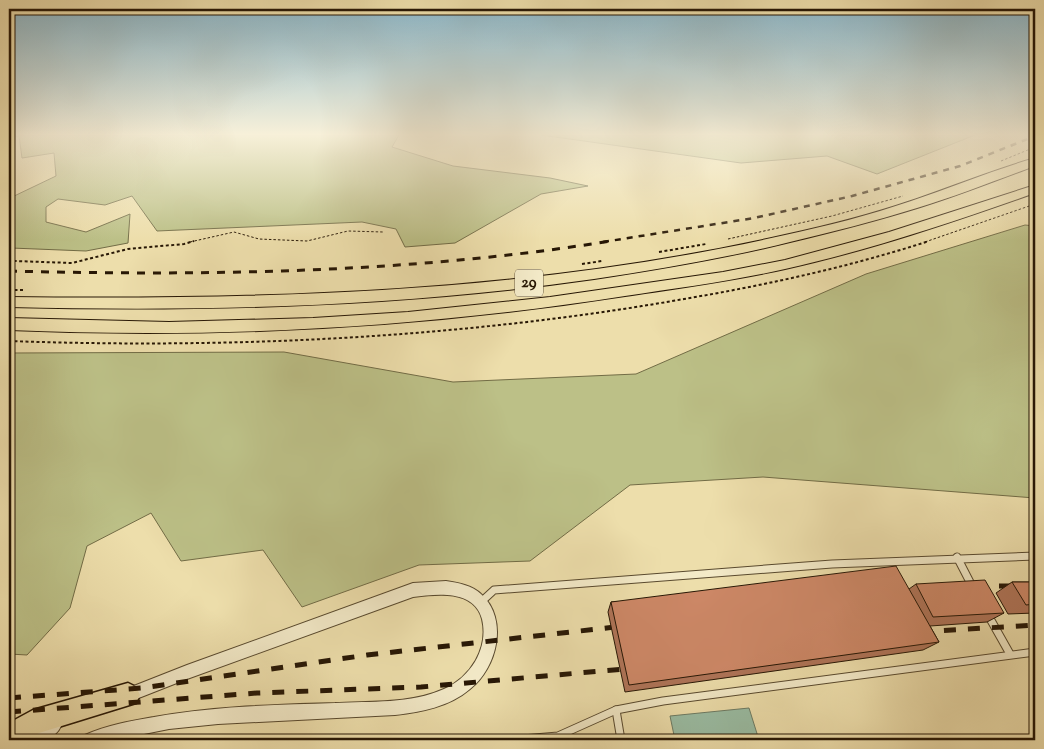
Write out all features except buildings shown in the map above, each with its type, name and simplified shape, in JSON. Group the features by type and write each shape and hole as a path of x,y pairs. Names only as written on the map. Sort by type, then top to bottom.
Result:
{"highway":[{"name":"29","path":"9,302 122,305 272,302 419,295 557,280 736,251 846,224 980,184 1015,170"},
{"name":"29","path":"9,324 108,327 266,326 420,318 570,300 759,270 848,248 972,211 1035,189"}],"main road":[{"path":"9,738 32,722 128,695"}],"street":[{"path":"30,740 68,719 128,695 413,590 446,586 469,593 481,602 488,616 490,635 487,653 481,667 465,686 446,696 412,705 379,709 210,716 122,730 90,740"}],"lane":[{"path":"481,602 494,590 757,569 957,557 1035,556"},
{"path":"957,557 974,589"},
{"path":"983,606 1010,654"},
{"path":"511,740 558,738 616,710 663,701 1035,652"},
{"path":"616,710 621,740"}],"path":[{"path":"724,240 832,216 905,196"},
{"path":"9,258 14,261 72,263 128,249 184,244 215,235 234,232 259,239 307,240 348,231 383,232"},
{"path":"657,252 705,244"},
{"path":"582,264 610,260"},
{"path":"9,290 27,290"},
{"path":"9,341 101,342"}],"shaded area":[{"path":"55,170 485,170 550,178 588,186 541,194 455,243 405,247 396,229 362,222 157,231 132,196 105,205 58,199 46,207 46,222 86,232 130,214 128,243 86,251 11,248 10,198 56,176"},
{"path":"866,170 887,170 877,174"},
{"path":"1025,225 1035,226 1035,498 763,477 630,485 530,561 419,565 302,607 263,550 181,561 151,513 87,546 70,608 27,655 9,654 9,353 284,352 453,382 636,374 866,274"},
{"path":"749,708 759,740 675,740 670,716"}],"railway":[{"path":"603,242 754,218 852,196 946,170"},
{"path":"9,271 160,273 311,270 461,260 611,241"},
{"path":"975,586 1035,586"},
{"path":"920,632 1035,625"},
{"path":"9,698 142,688 367,655 624,626"},
{"path":"9,712 257,693 421,687 635,668"}]}
